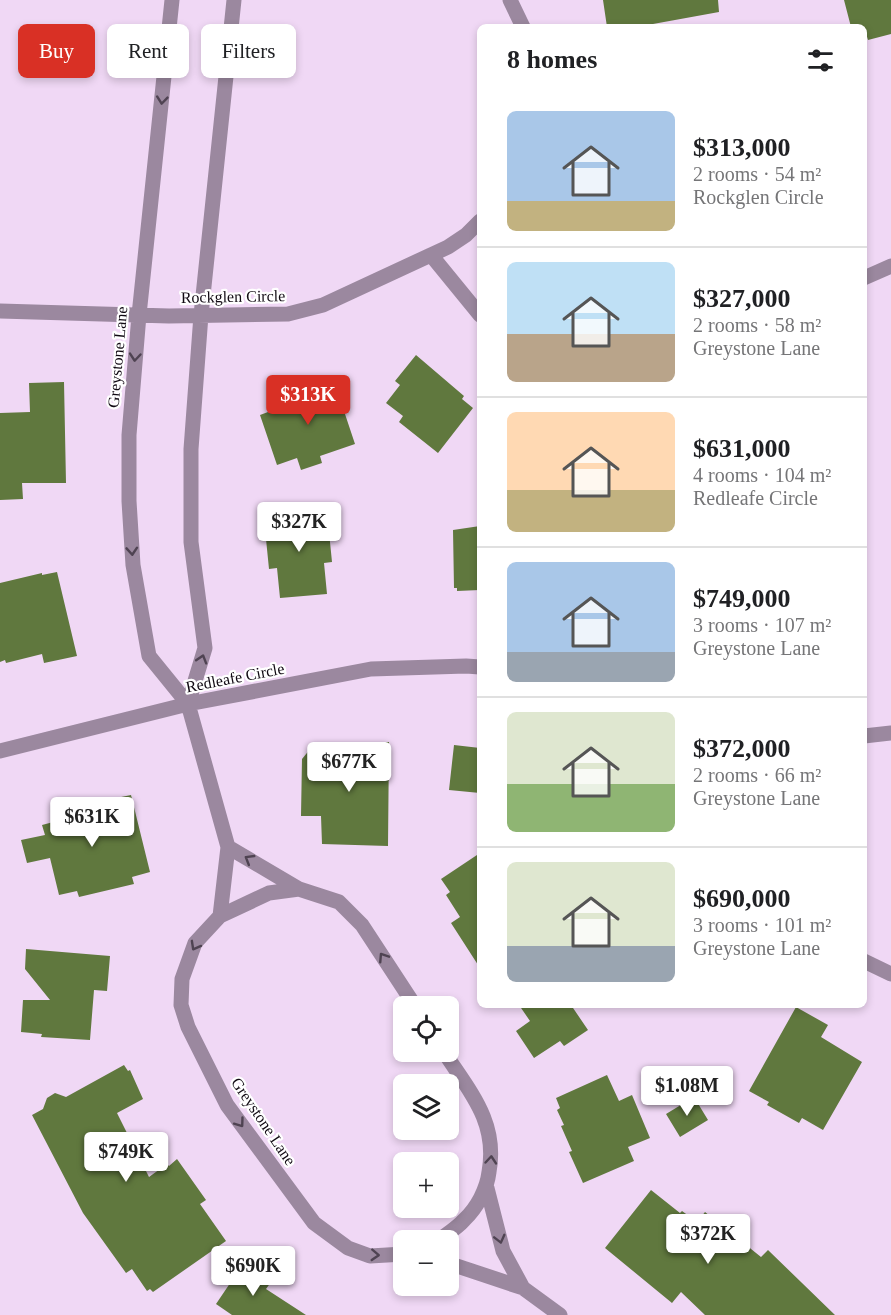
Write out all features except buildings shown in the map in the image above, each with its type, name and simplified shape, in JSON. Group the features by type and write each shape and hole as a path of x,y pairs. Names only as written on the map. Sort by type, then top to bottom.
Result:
{"street":[{"name":"Greystone Lane","path":"172,0 139,315 129,435 129,501 133,565 149,656 188,704 228,847 220,916"},
{"path":"188,704 205,648 191,542 191,448 201,315 234,0"},
{"path":"510,0 522,24"},
{"name":"Rockglen Circle","path":"0,311 139,315 288,314 323,305 448,247 477,224"},
{"path":"431,255 477,311"},
{"path":"867,277 891,266"},
{"name":"Redleafe Circle","path":"0,751 188,704 371,669 477,668"},
{"path":"867,736 891,733"},
{"name":"Greystone Lane","path":"228,847 299,889 339,902 362,925 408,996"},
{"name":"Greystone Lane","path":"299,889 270,893 220,916 195,942 182,979 181,1005 188,1027 227,1105 314,1223 348,1248 370,1256 393,1255"},
{"path":"867,962 891,974"},
{"path":"451,1062 481,1108 490,1132 492,1156 487,1188 503,1251 523,1288"},
{"path":"452,1230 466,1219 487,1188"},
{"path":"459,1267 523,1288 560,1315"}]}
